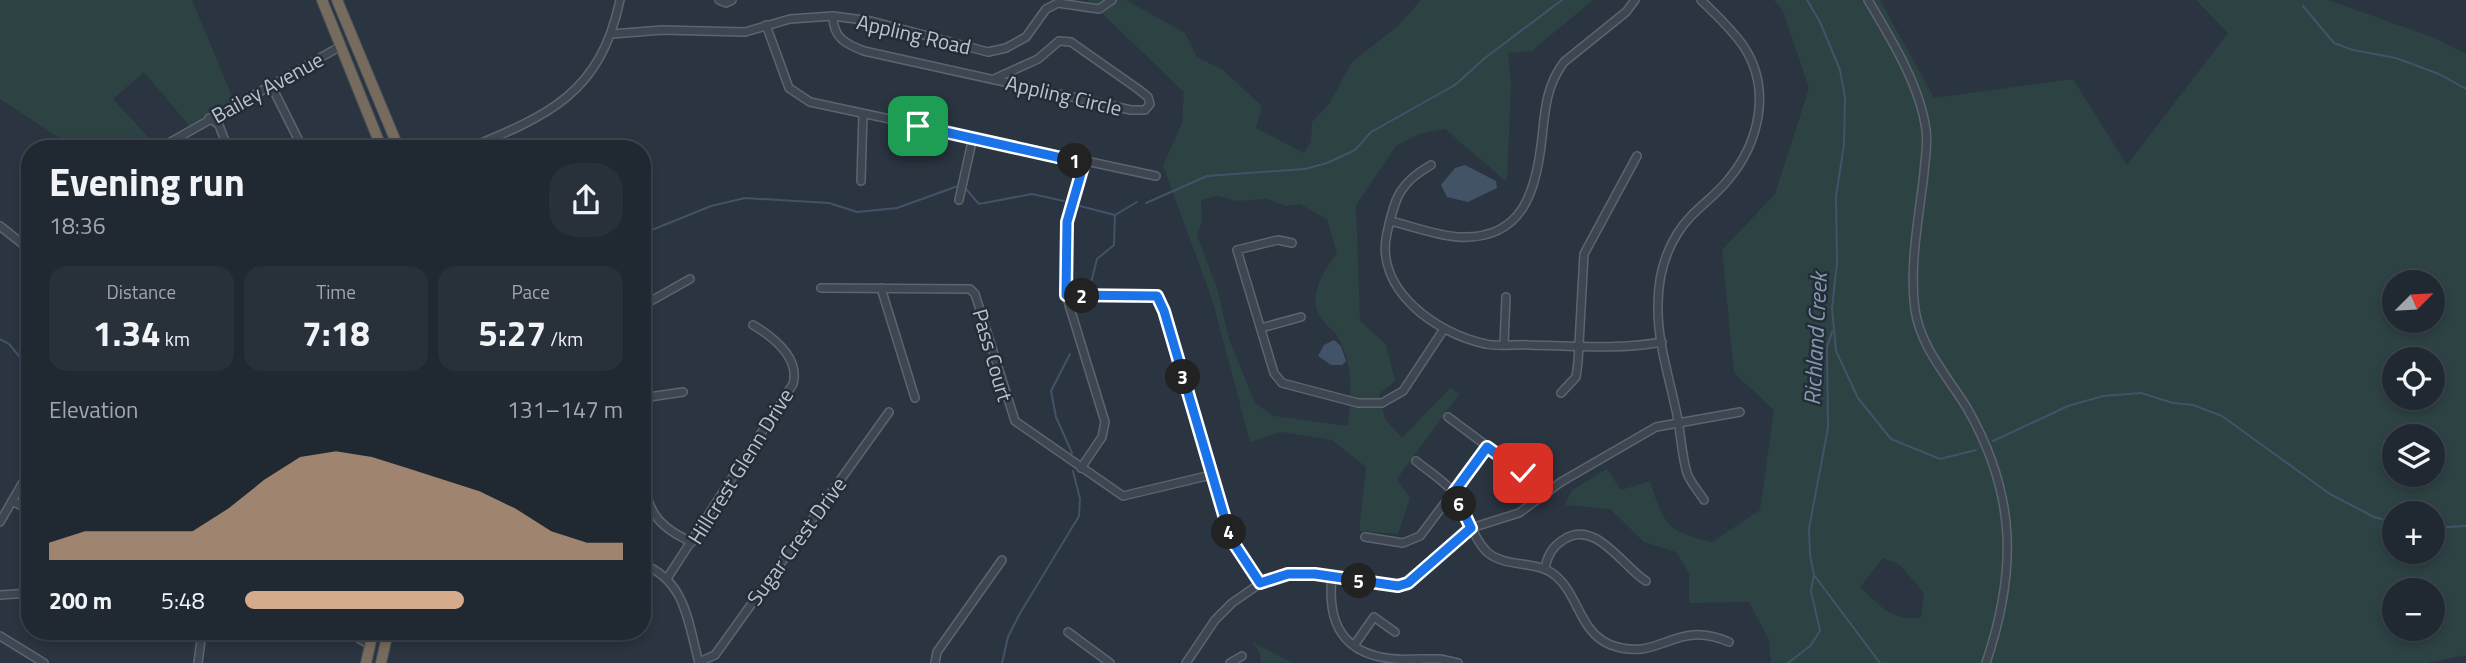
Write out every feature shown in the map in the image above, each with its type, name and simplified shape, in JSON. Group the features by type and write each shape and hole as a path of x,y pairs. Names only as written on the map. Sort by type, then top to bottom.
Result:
{"highway":[{"path":"322,0 378,140"},
{"path":"337,0 395,140"},
{"path":"366,663 371,640"},
{"path":"381,663 386,640"}],"street":[{"path":"486,140 555,108 586,78 612,34 620,0"},
{"path":"719,0 726,3 732,0"},
{"name":"Appling Road","path":"612,34 662,30 745,32 790,19 834,16 871,21 988,52 1006,48 1027,37 1046,9 1058,3 1099,9 1112,0"},
{"path":"1390,221 1458,237 1489,233 1509,223 1523,209 1536,185 1546,99 1556,72 1564,62 1626,12 1635,0"},
{"path":"1701,0 1744,46 1753,64 1759,86 1759,115 1754,139 1727,182 1696,207 1668,252 1659,283 1657,308 1662,342 1688,475 1704,500"},
{"path":"1868,0 1912,84 1927,133 1914,268 1915,310 1923,339 1979,432 2008,521 2004,601 1986,663"},
{"name":"Appling Circle","path":"834,16 836,34 844,43 854,47 994,79 1131,110 1145,110 1150,104 1148,97 1138,89 1071,42 1059,41 1038,59 994,79"},
{"path":"766,25 794,94 810,102 1084,163 1156,176"},
{"name":"Bailey Avenue","path":"174,140 341,46"},
{"path":"271,85 298,140"},
{"path":"862,181 863,114"},
{"path":"209,118 219,125 225,140"},
{"path":"959,200 973,137"},
{"path":"1561,393 1576,377 1584,254 1637,156"},
{"path":"1081,468 1102,437 1105,422 1066,295 1067,222 1084,163"},
{"path":"1431,165 1411,176 1402,186 1384,246 1395,284 1405,300 1444,329 1489,345 1624,348 1662,342"},
{"path":"0,226 21,243"},
{"path":"1292,243 1278,240 1237,250 1274,373 1282,383 1375,404 1390,400 1403,391 1444,329"},
{"path":"651,301 690,279"},
{"name":"Pass Court","path":"821,288 970,289 975,294 1011,416 1123,496 1211,475"},
{"path":"881,288 915,398"},
{"path":"1066,295 1157,296 1164,311 1231,539 1260,583"},
{"path":"1504,344 1506,297"},
{"path":"1261,328 1301,317"},
{"name":"Hillcrest Glenn Drive","path":"668,577 793,384 794,365 788,354 753,325"},
{"path":"651,397 683,392"},
{"name":"Sugar Crest Drive","path":"699,663 715,655 889,412"},
{"path":"1186,663 1215,620 1260,583 1288,574 1398,586 1408,583 1471,528 1519,513 1561,482 1656,427 1740,412"},
{"path":"1448,416 1530,478"},
{"path":"1365,537 1403,543 1420,536 1487,447"},
{"path":"1416,461 1454,492 1471,528 1489,554 1502,561 1545,568 1558,578 1591,632 1608,644 1634,651 1651,648 1690,633 1707,634 1728,642"},
{"path":"0,522 21,486"},
{"path":"12,502 21,506"},
{"path":"651,509 653,514 692,542"},
{"path":"1545,568 1550,553 1560,541 1571,535 1588,534 1602,541 1632,572 1646,581"},
{"path":"935,663 937,652 1002,560"},
{"path":"651,568 668,577 681,600 699,663"},
{"path":"1332,577 1330,612 1336,626 1375,658 1419,661 1449,659 1458,663"},
{"path":"0,595 21,594"},
{"path":"1355,644 1374,617 1395,632"},
{"path":"1068,632 1110,663"},
{"path":"0,636 44,663"},
{"path":"198,663 201,640"},
{"path":"362,640 370,645"},
{"path":"1230,663 1242,656"}],"green space":[{"path":"0,0 192,0 237,108 193,130 144,72 113,99 151,140 62,140 0,99"},
{"path":"1088,0 1126,0 1185,33 1197,57 1223,70 1262,106 1256,128 1304,153 1311,142 1312,122 1329,104 1352,62 1398,26 1421,0 1593,0 1532,51 1508,53 1511,83 1507,182 1445,129 1419,134 1396,146 1356,205 1360,321 1386,344 1395,381 1379,394 1385,419 1402,438 1450,388 1459,394 1397,479 1410,498 1398,534 1359,531 1366,467 1332,440 1281,432 1250,442 1212,299 1163,166 1182,123 1184,92","holes":["1217,196 1237,201 1266,199 1287,206 1300,204 1327,219 1337,253 1318,286 1316,304 1323,321 1337,335 1346,355 1350,385 1348,426 1274,416 1255,403 1229,339 1217,288 1197,235 1202,221 1201,200"]},
{"path":"1774,0 1880,0 1934,98 2073,79 2127,165 2228,33 2196,0 2328,0 2435,38 2466,54 2466,655 2426,663 1771,663 1769,640 1749,602 1689,603 1689,573 1676,552 1644,542 1610,509 1565,505 1572,490 1607,469 1621,490 1650,481 1659,508 1669,524 1676,530 1697,538 1712,542 1760,510 1774,410 1734,373 1722,250 1775,194 1809,88 1783,11","holes":["1883,558 1900,565 1924,593 1921,617 1894,615 1860,587"]},
{"path":"1252,642 1293,663 1261,663 1260,653"}],"water":[{"path":"1465,165 1496,181 1497,188 1468,202 1447,197 1441,185 1455,168"},
{"path":"1334,340 1341,346 1346,361 1342,365 1331,365 1318,356 1324,345"}],"waterway":[{"path":"1146,203 1207,176 1305,169 1327,163 1355,150 1371,132 1455,85 1485,58 1562,0"},
{"name":"Richland Creek","path":"1807,0 1820,22 1840,70 1845,97 1844,145 1836,196 1837,263 1832,308 1836,351 1858,398 1891,439 1940,459 1976,450"},
{"path":"2303,6 2334,43 2353,50 2396,58 2439,74 2466,89"},
{"path":"651,230 711,206 745,198 829,203 857,212 897,208 958,186"},
{"path":"966,189 979,204 1032,194 1064,201"},
{"path":"1080,206 1115,215 1137,202"},
{"path":"1089,290 1097,259 1114,245 1115,215"},
{"name":"Richland Creek","path":"1832,332 1827,347 1828,428 1809,528 1810,555 1814,575 1880,663"},
{"path":"0,339 9,344 21,358"},
{"path":"1070,354 1051,391 1056,417 1072,453"},
{"path":"1993,441 2068,406 2103,396 2141,393 2173,403 2193,405 2222,416 2330,494 2382,519"},
{"path":"1002,663 1008,637 1019,615 1079,516 1080,499 1073,471"},
{"path":"2445,527 2466,526"},
{"path":"1788,663 1810,646 1820,631 1811,591 1814,575"}],"route":[{"path":"918,126 1084,163 1067,222 1064,267 1066,295 1147,293 1157,296 1164,311 1231,539 1260,583 1288,574 1315,574 1398,586 1408,583 1471,528 1454,492 1487,447 1523,473"}]}
